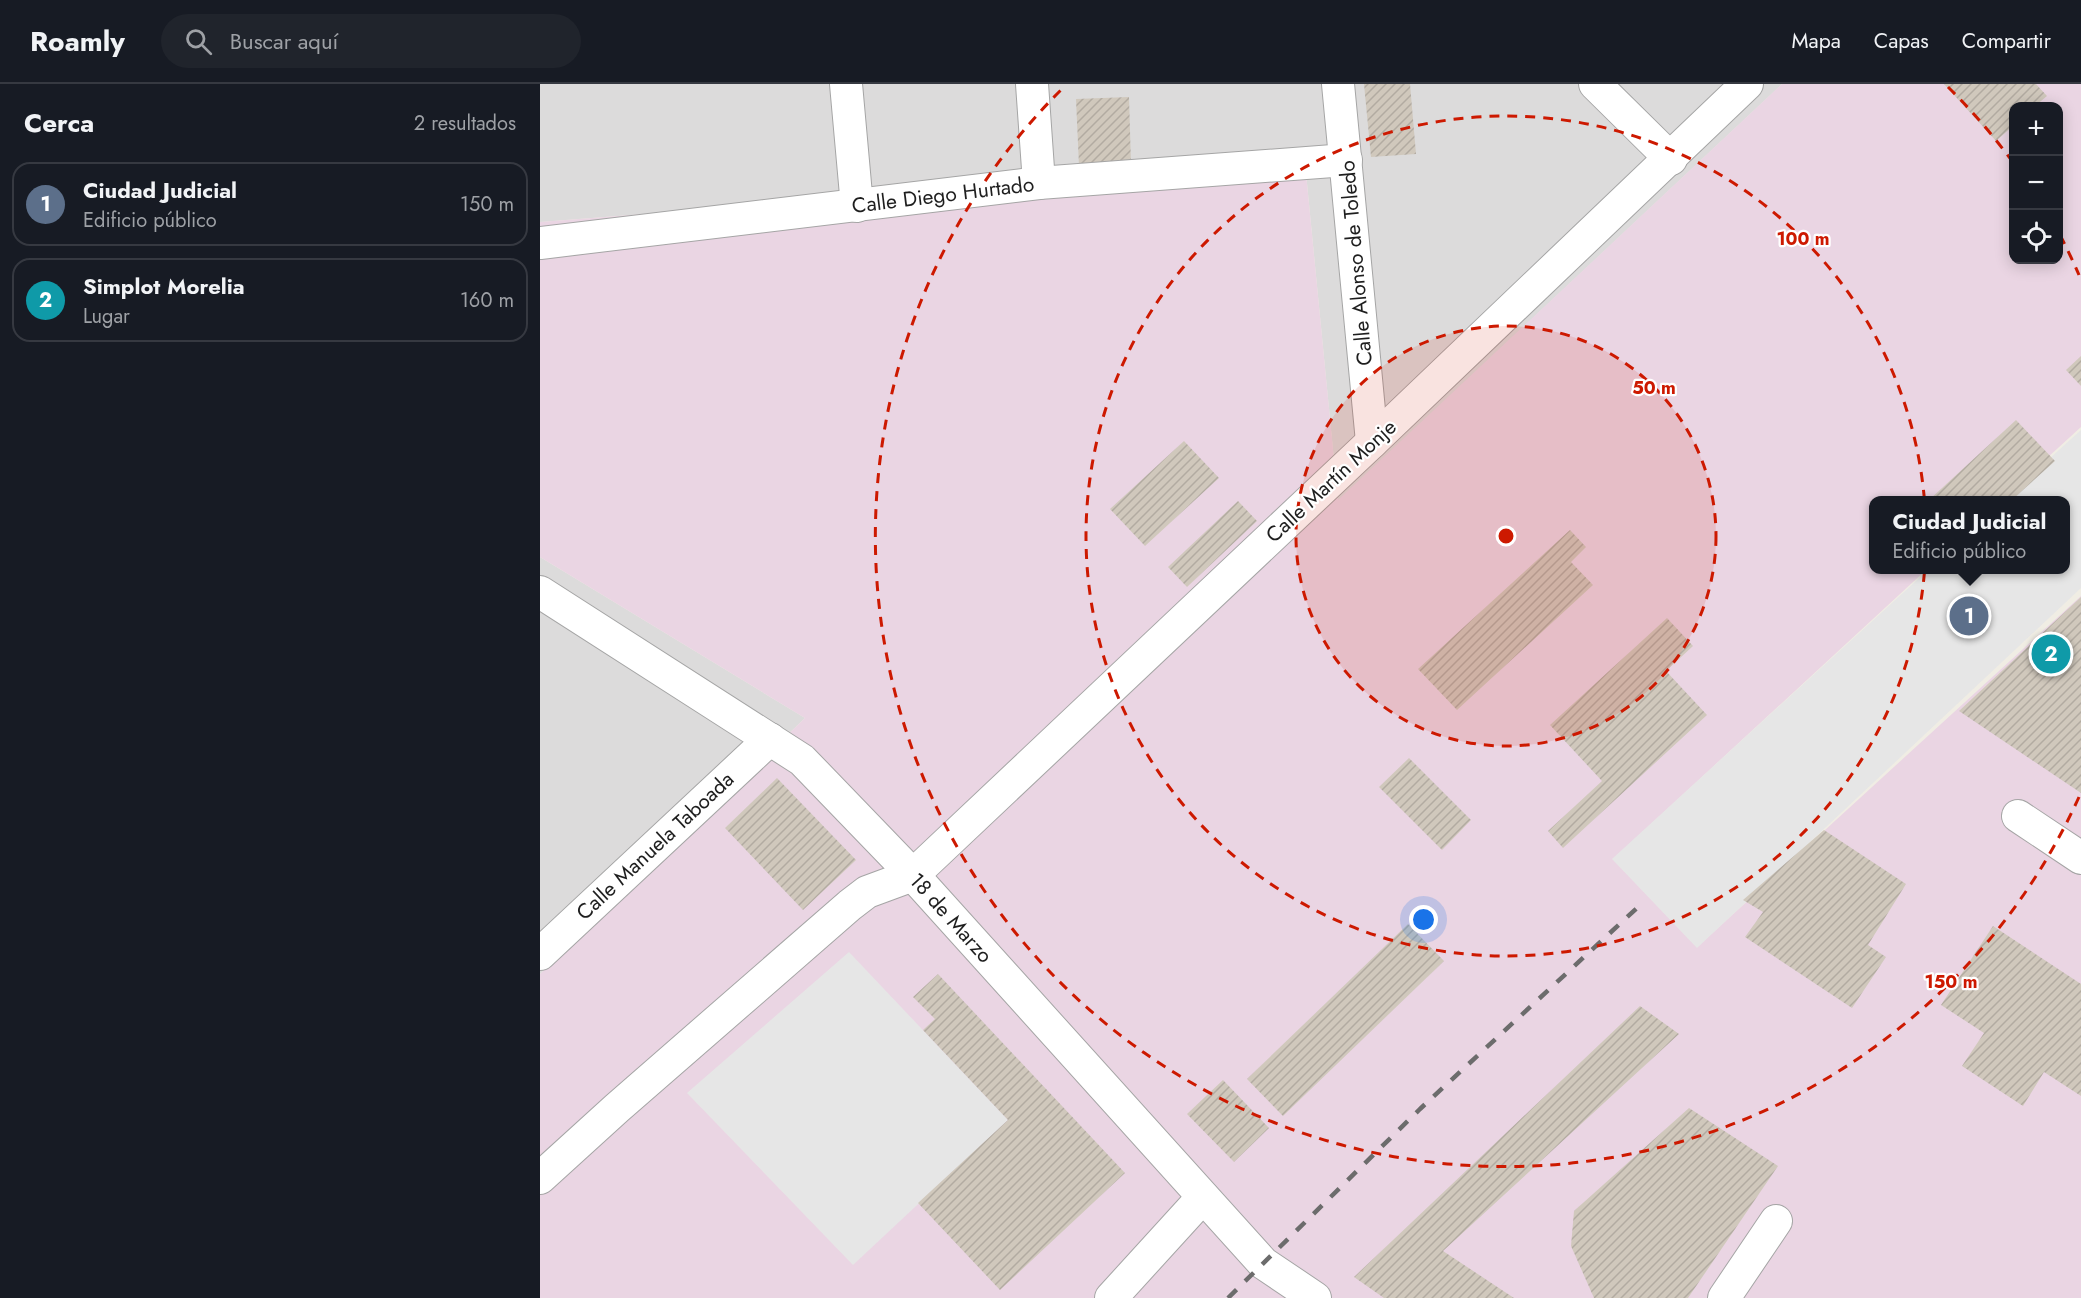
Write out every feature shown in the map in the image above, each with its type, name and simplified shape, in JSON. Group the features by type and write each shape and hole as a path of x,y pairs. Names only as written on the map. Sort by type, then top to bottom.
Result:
{"street":[{"path":"846,84 857,206"},
{"path":"1032,84 1039,183"},
{"name":"Calle Alonso de Toledo","path":"1338,84 1372,442"},
{"path":"1596,84 1671,159"},
{"name":"Calle Martín Monje","path":"913,875 1671,159 1747,84"},
{"name":"Calle Diego Hurtado","path":"540,243 1039,183 1346,160"},
{"name":"18 de Marzo","path":"540,592 802,760 913,875 1263,1263 1315,1298"},
{"name":"Calle Manuela Taboada","path":"540,954 770,739"},
{"path":"2018,816 2081,858"},
{"path":"540,1178 850,905 867,892 913,875"},
{"path":"1111,1298 1203,1197"},
{"path":"1724,1298 1776,1221"}],"shaded area":[{"path":"540,84 1782,84 1338,501 1305,163 540,222"},
{"path":"1782,84 2081,84 2081,427 2005,496 1869,496 1869,574 1922,574 1613,859 1697,947 2081,596 2081,1298 540,1298 540,974 805,718 540,557 540,222 1305,163 1338,500"},
{"path":"2081,430 2081,588 1697,948 1612,859 1924,574 2070,574 2070,496 2008,496"},
{"path":"540,557 805,718 540,974"},
{"path":"849,952 1008,1120 853,1265 687,1093"}],"building":[{"path":"1364,84 1410,84 1416,154 1371,157"},
{"path":"1944,84 2036,84 2047,96 2040,102 2009,102 2009,129 1996,141"},
{"path":"1129,97 1131,164 1079,166 1076,99"},
{"path":"2081,356 2081,386 2066,370"},
{"path":"2016,420 2055,461 2016,496 1933,496"},
{"path":"1184,441 1219,478 1145,546 1110,509"},
{"path":"1238,501 1257,521 1187,587 1168,567"},
{"path":"1570,530 1586,547 1571,562 1593,585 1457,710 1418,669"},
{"path":"2081,597 2081,793 1959,711"},
{"path":"1667,618 1693,646 1666,671 1707,715 1563,848 1548,831 1602,781 1550,725"},
{"path":"1409,758 1471,820 1442,850 1379,787"},
{"path":"777,778 856,860 803,910 725,828"},
{"path":"1824,830 1906,884 1868,945 1886,957 1852,1008 1745,937 1763,912 1743,900"},
{"path":"1408,924 1444,961 1283,1116 1247,1079"},
{"path":"1993,926 2081,984 2081,1096 2044,1072 2023,1106 1962,1066 1984,1033 1941,1005"},
{"path":"938,974 1125,1173 1000,1290 918,1203 1008,1120 923,1030 935,1019 913,997"},
{"path":"1640,1006 1679,1034 1443,1251 1514,1298 1384,1298 1354,1277"},
{"path":"1223,1080 1269,1128 1234,1162 1187,1114"},
{"path":"1689,1108 1778,1166 1688,1298 1594,1298 1571,1246 1574,1211"}],"railway":[{"path":"1228,1298 1420,1109 1638,907"}],"place":[{"name":"Ciudad Judicial","path":"1969,616"},
{"name":"Simplot Morelia","path":"2051,654"}]}
